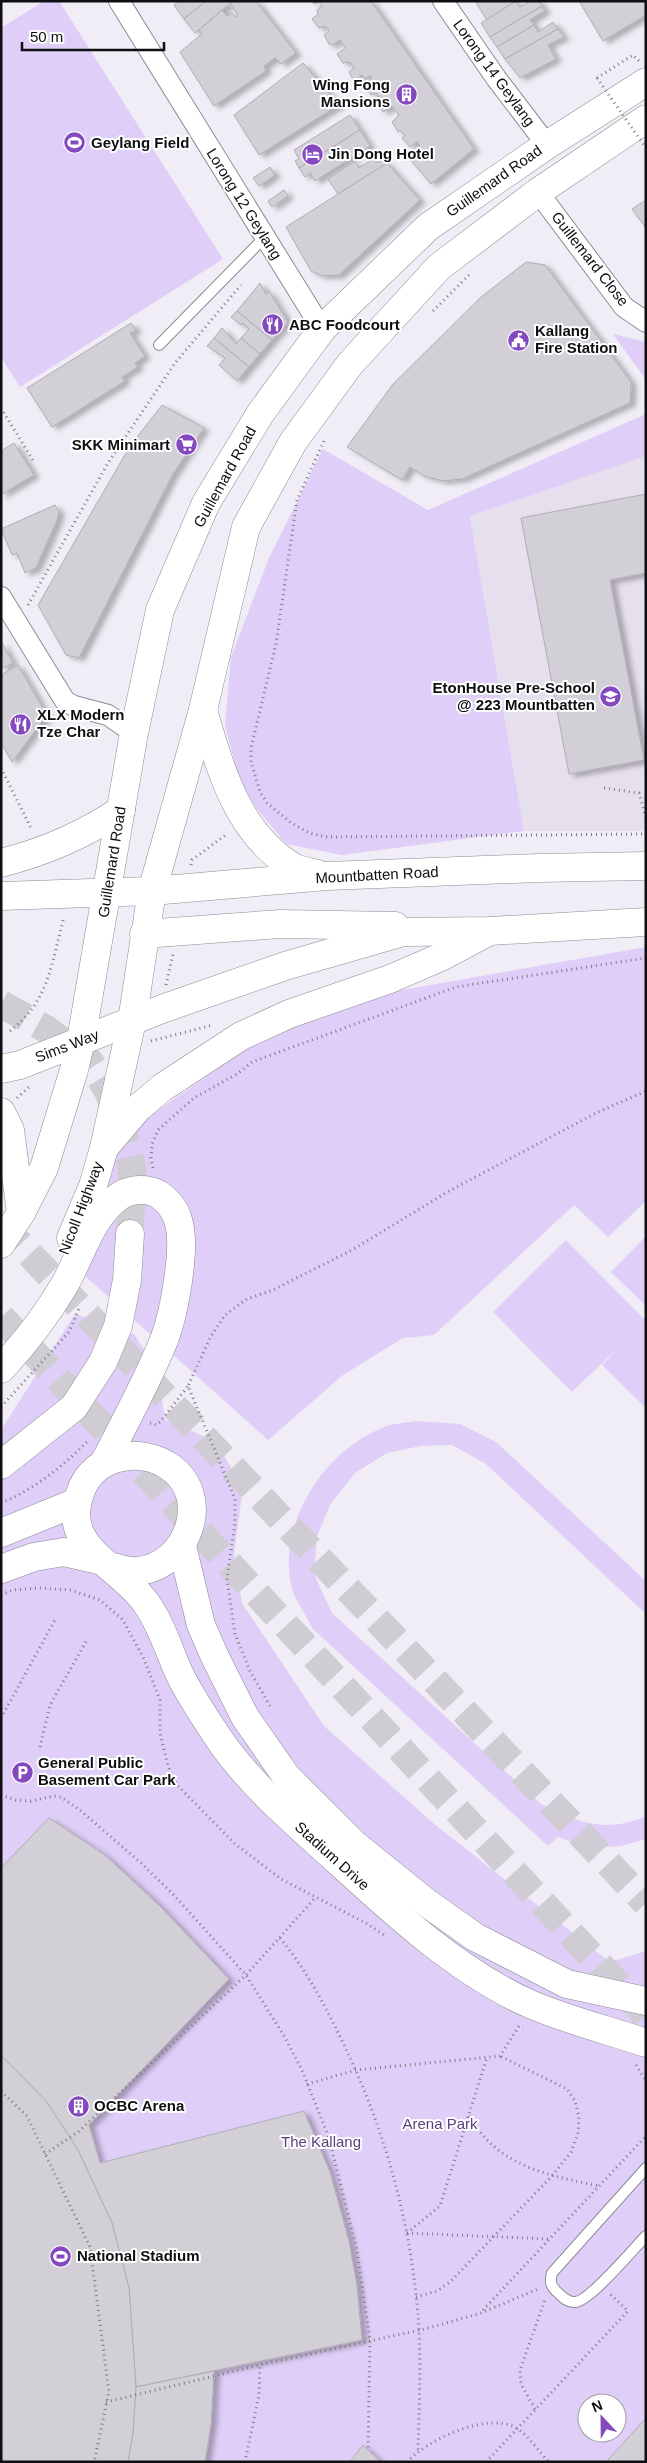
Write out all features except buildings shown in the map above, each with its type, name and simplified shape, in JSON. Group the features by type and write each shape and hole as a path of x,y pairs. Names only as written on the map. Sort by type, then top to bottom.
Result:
{"main road":[{"name":"Guillemard Road","path":"80,1040 108,892 134,733 160,610 206,504 260,414 322,330 428,227 547,145 646,82"},
{"path":"646,119 538,192 439,267 350,364 293,442 246,526 203,710 152,891 132,1021 285,966 403,932 490,931 646,922"},
{"path":"203,710 229,792 245,820 270,850 294,868 327,876"},
{"path":"1,863 40,842 74,838 98,826 123,799"},
{"name":"Mountbatten Road","path":"108,892 152,891 327,876 646,866"},
{"path":"1,896 108,892 144,934"},
{"path":"144,934 280,924 394,925 403,932"},
{"path":"104,1148 138,1108 163,1088 241,1036 296,1012 390,979 441,957 490,931"},
{"name":"Sims Way","path":"1,1069 20,1064 132,1021"},
{"name":"Nicoll Highway","path":"1,1350 27,1318 61,1262 93,1186 104,1148 132,1021"},
{"path":"1,1244 44,1168 74,1070 80,1040"},
{"path":"1,1112 10,1130 20,1213"},
{"path":"1,1369 33,1334 65,1283 98,1218 111,1204 123,1194 138,1190 152,1191 171,1205 179,1221 181,1239 178,1287 167,1330 140,1392 104,1463"},
{"path":"1,1465 74,1407 103,1362 118,1326 127,1280 130,1234"},
{"name":"Stadium Drive","path":"1,1569 34,1556 64,1552 105,1563 137,1571 162,1564 182,1546 192,1525 192,1503 184,1482 169,1466 148,1456 126,1455 104,1463 86,1480 77,1502 77,1524 84,1544 105,1563 132,1585 148,1605 184,1683 221,1742 292,1820 404,1920 453,1958 530,2004 640,2052"},
{"path":"1,1533 77,1502"},
{"name":"Stadium Drive","path":"182,1546 202,1625 215,1657 245,1717 286,1776 355,1845 427,1903 475,1937 567,1984 646,2001"},
{"path":"567,1984 631,1984 646,1980"}],"street":[{"name":"Lorong 12 Geylang","path":"119,1 322,330"},
{"name":"Lorong 14 Geylang","path":"442,1 496,78 547,145"},
{"name":"Guillemard Close","path":"538,192 624,307 646,322"},
{"path":"1,597 65,700 74,706 108,715 134,733"}],"lane":[{"path":"159,346 265,237"},
{"path":"646,2168 552,2273 551,2283 566,2300 576,2302 586,2298 646,2236"}],"path":[{"path":"633,55 597,78 646,148"},
{"path":"426,317 471,273"},
{"path":"28,605 108,464 175,362 242,284"},
{"path":"1,408 34,462"},
{"path":"326,438 298,500 276,644 253,732 251,762 260,792 267,803 290,822 308,833 327,837 646,834"},
{"path":"1,768 40,842"},
{"path":"604,788 639,793 646,818"},
{"path":"10,1031 31,1012 45,989 65,914"},
{"path":"252,1062 456,987 646,958"},
{"path":"156,1039 216,1024"},
{"path":"270,1706 250,1671 236,1634 227,1578 235,1522 235,1499 188,1386 211,1336 225,1314 248,1299 273,1290 352,1250 449,1191 598,1112 646,1091"},
{"path":"1,1718 56,1618"},
{"path":"40,1747 50,1705 87,1640"},
{"path":"1,1795 16,1800 31,1801 54,1796 61,1797 80,1810 141,1863 172,1893 246,1975 284,2036 307,2084 329,2138 350,2213 365,2295 370,2340 368,2450"},
{"path":"45,2154 78,2132 246,1975 315,1898"},
{"path":"280,1938 296,1958 314,1987 356,2070 387,2152 407,2233 416,2297 418,2330 418,2450"},
{"path":"500,2056 519,2026"},
{"path":"640,2052 646,2069"},
{"path":"307,2084 356,2070 500,2056 567,2089 576,2101 579,2117 578,2134 571,2152 552,2176 444,2288 416,2297"},
{"path":"407,2233 440,2206 487,2057"},
{"path":"1,2091 26,2116 90,2247 108,2392 94,2462"},
{"path":"468,2116 477,2130 502,2155 552,2176 599,2186"},
{"path":"481,2313 646,2136"},
{"path":"407,2233 550,2239"},
{"path":"106,2402 418,2330 481,2313 551,2283"},
{"path":"536,2409 521,2384 520,2370 551,2283"},
{"path":"486,2462 628,2312 600,2284"},
{"path":"246,2462 259,2395 260,2365"},
{"path":"407,2462 418,2450 477,2424 502,2423 517,2428 549,2462"}],"shaded area":[{"path":"646,456 646,831 524,831 470,515"}],"green space":[{"name":"Geylang Field","path":"44,1 59,1 223,259 20,387 1,357 1,28"},
{"path":"613,334 646,342 646,380"},
{"path":"646,414 646,456 470,516 524,831 342,855 286,844 241,789 225,725 231,657 269,558 323,449 428,510"},
{"path":"646,947 646,1201 608,1237 574,1205 434,1335 403,1338 343,1375 268,1440 65,1258 104,1148 291,1017 385,993"},
{"path":"646,1236 646,1306 611,1272"},
{"path":"566,1240 646,1321 646,1408 602,1365 623,1343 572,1392 493,1312"},
{"name":"The Kallang","path":"75,1314 134,1334 158,1372 165,1420 215,1441 243,1487 234,1554 242,1603 324,1726 433,1823 610,1962 646,1951 646,2462 1,2462 1,1430"},
{"path":"416,1421 460,1424 496,1442 646,1581 646,1614 486,1464 452,1445 421,1446 387,1453 355,1473 330,1505 317,1536 314,1574 332,1613 541,1804 579,1820 605,1825 618,1824 646,1816 646,1839 621,1846 588,1848 558,1837 548,1846 313,1629 298,1602 291,1585 289,1561 292,1537 299,1513 310,1491 342,1453 361,1439 386,1426"}],"tunnel":[{"path":"1,1004 46,1029 90,1062 108,1091 123,1132 132,1168 130,1234"},
{"path":"1,1224 646,1903"},
{"path":"1,1317 646,2015"}],"place":[{"name":"Wing Fong Mansions","path":"406,94"},
{"name":"Geylang Field","path":"75,143"},
{"name":"Jin Dong Hotel","path":"312,154"},
{"name":"ABC Foodcourt","path":"273,325"},
{"name":"Kallang Fire Station","path":"519,340"},
{"name":"SKK Minimart","path":"186,445"},
{"name":"EtonHouse Pre-School @ 223 Mountbatten","path":"611,697"},
{"name":"XLX Modern Tze Char","path":"21,724"},
{"name":"General Public Basement Car Park","path":"22,1772"},
{"name":"OCBC Arena","path":"78,2106"},
{"name":"National Stadium","path":"61,2256"}],"park label":[{"name":"Arena Park","path":"440,2124"}]}
